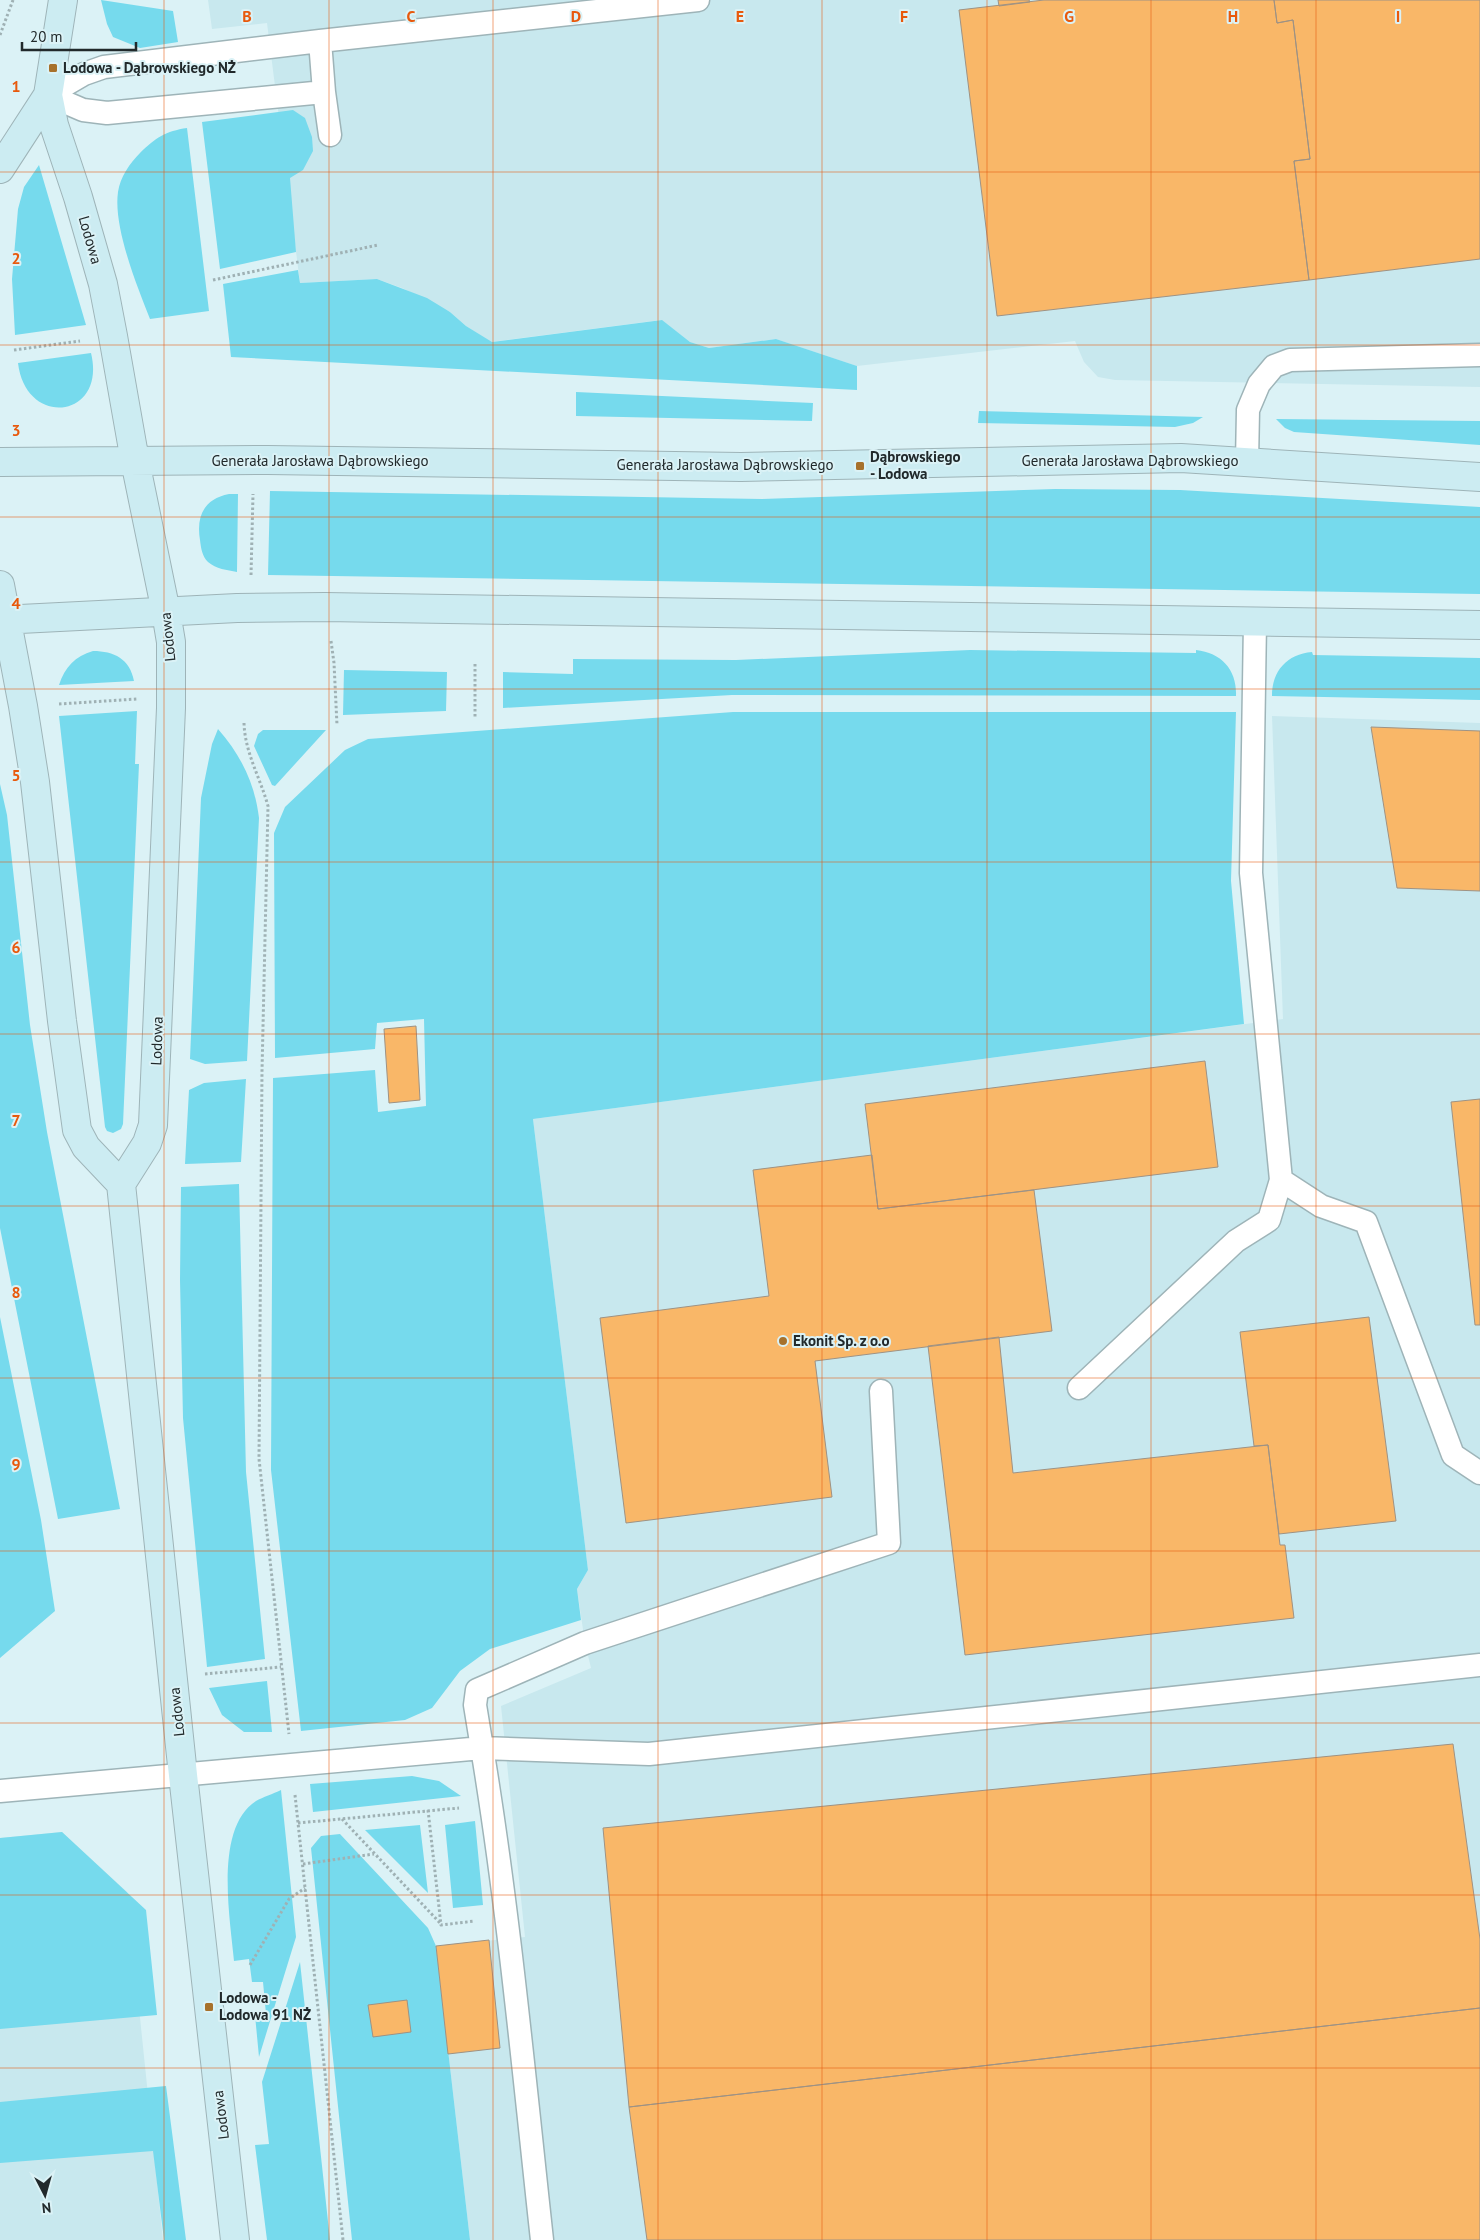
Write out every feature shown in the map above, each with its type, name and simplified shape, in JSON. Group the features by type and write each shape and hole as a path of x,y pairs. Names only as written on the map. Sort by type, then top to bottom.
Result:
{"street":[{"name":"Lodowa","path":"63,0 48,95 54,125 78,197 103,284 135,461 166,612 170,642 172,697 153,1125 147,1143 121,1184 183,1775 235,2240"},
{"name":"Lodowa","path":"0,169 48,95"},
{"name":"Generała Jarosława Dąbrowskiego","path":"0,462 268,460 741,467 1171,458 1480,477"},
{"path":"0,585 3,620 33,772 62,1022 78,1130 86,1147 121,1184"},
{"path":"3,620 325,607 1480,625"}],"lane":[{"path":"48,95 84,74 104,67 320,41 698,0"},
{"path":"320,41 330,135"},
{"path":"48,95 83,110 108,113 324,92"},
{"path":"1247,462 1248,410 1260,384 1274,366 1290,360 1480,355"},
{"path":"1079,1388 1236,1241 1269,1220 1281,1180 1252,873 1255,622"},
{"path":"1281,1180 1322,1206 1366,1222 1453,1455 1480,1473"},
{"path":"542,2240 506,1918 491,1804 475,1705 477,1690 585,1643 889,1543 881,1391"},
{"path":"0,1791 482,1748 649,1754 1480,1665"}],"path":[{"path":"0,35 13,0"},
{"path":"213,280 378,245"},
{"path":"14,350 81,341"},
{"path":"251,575 253,491"},
{"path":"325,607 334,663 337,724"},
{"path":"474,664 475,717"},
{"path":"59,704 140,698"},
{"path":"244,723 247,750 263,788 268,806 262,1062 259,1460 343,2240"},
{"path":"298,1824 491,1804"},
{"path":"428,1810 442,1925"},
{"path":"342,1819 442,1925"},
{"path":"303,1864 375,1854"},
{"path":"250,1965 289,1899 305,1887"},
{"path":"442,1925 506,1918"}],"shaded area":[{"path":"101,0 173,11 178,42 140,48 113,37 107,24"},
{"path":"208,0 1480,0 1480,387 1115,380 1098,377 1084,362 1075,341 857,366 776,339 709,348 690,342 661,320 491,342 466,326 450,312 402,288 377,279 300,283 267,23 212,29"},
{"path":"293,110 305,118 312,137 313,151 303,170 290,178 296,252 220,269 202,122"},
{"path":"187,128 209,311 150,319 122,239 117,206 118,192 126,171 145,148 167,133"},
{"path":"39,165 86,325 15,335 12,279 18,209 24,187"},
{"path":"298,270 300,283 377,279 427,298 492,342 662,320 690,342 709,348 776,339 857,366 857,390 231,357 223,284"},
{"path":"91,353 93,375 87,391 77,402 64,407 49,406 35,398 24,384 18,363"},
{"path":"576,392 813,403 812,421 576,416"},
{"path":"979,411 1203,417 1193,423 1175,427 978,423"},
{"path":"1276,419 1480,421 1480,445 1294,432 1285,428"},
{"path":"1055,489 1180,490 1480,507 1480,594 268,575 270,491 762,499"},
{"path":"238,494 237,572 218,568 208,562 202,552 199,531 201,516 208,504 220,496"},
{"path":"970,650 1196,653 1196,650 1213,655 1226,664 1234,678 1236,696 732,695 503,708 503,672 573,674 573,659 736,660"},
{"path":"93,651 101,651 120,658 129,667 134,681 59,685 64,673 76,659"},
{"path":"1312,652 1313,655 1480,658 1480,700 1272,696 1275,679 1283,665 1295,656"},
{"path":"344,670 447,672 446,711 343,715"},
{"path":"137,711 135,764 139,764 123,1124 121,1129 113,1133 107,1131 105,1127 59,716"},
{"path":"733,712 1236,712 1231,881 1244,1024 533,1119 588,1570 577,1589 581,1620 490,1649 460,1671 432,1708 405,1720 301,1731 271,1470 273,1078 375,1070 378,1112 426,1106 424,1019 377,1023 375,1049 275,1058 274,833 285,807 345,750 368,739"},
{"path":"1272,716 1480,723 1480,2240 470,2240 436,1946 525,1937 501,1706 591,1668 585,1643 577,1589 588,1570 533,1119 1283,1019"},
{"path":"218,729 234,749 246,770 254,793 259,818 247,1061 205,1064 190,1059 201,798 212,744"},
{"path":"263,730 326,730 275,786 272,785 254,746 258,734"},
{"path":"0,784 7,815 30,1025 47,1132 120,1509 58,1519 0,1228"},
{"path":"246,1079 241,1162 185,1164 189,1090 204,1083"},
{"path":"239,1184 246,1472 265,1659 207,1667 183,1418 180,1280 181,1187"},
{"path":"0,1317 41,1520 55,1611 0,1658"},
{"path":"267,1681 272,1732 244,1732 222,1715 209,1688"},
{"path":"412,1776 439,1781 461,1796 313,1812 310,1784"},
{"path":"281,1790 296,1937 259,2057 255,2015 266,2014 263,1982 252,1982 249,1959 234,1961 228,1899 228,1875 234,1831 243,1814 256,1801"},
{"path":"475,1821 483,1905 453,1908 445,1825"},
{"path":"420,1825 428,1893 365,1830"},
{"path":"62,1832 127,1892 163,2240 0,2240 0,1838"},
{"path":"62,1832 146,1910 157,2015 0,2029 0,1838"},
{"path":"340,1834 428,1928 436,1946 470,2240 352,2240 311,1848 321,1836"},
{"path":"300,1962 330,2240 267,2240 255,2145 269,2144 262,2082"},
{"path":"166,2086 186,2240 164,2240 153,2151 0,2163 0,2102"}],"building":[{"path":"998,0 1029,0 1030,2 999,6"},
{"path":"1044,0 1274,0 1277,23 1293,20 1310,159 1294,161 1309,280 997,316 959,10"},
{"path":"1274,0 1480,0 1480,259 1309,280 1294,161 1310,159 1293,20 1277,23"},
{"path":"1371,727 1480,731 1480,891 1397,888"},
{"path":"416,1026 420,1100 389,1103 384,1029"},
{"path":"1205,1061 1218,1167 878,1209 865,1104"},
{"path":"1480,1099 1480,1325 1475,1325 1451,1102"},
{"name":"Ekonit Sp. z o.o","path":"872,1155 878,1209 1034,1190 1052,1331 815,1361 832,1497 626,1523 600,1318 769,1296 753,1170"},
{"path":"1369,1317 1396,1521 1279,1534 1268,1445 1254,1446 1240,1332"},
{"path":"999,1337 1013,1473 1268,1445 1280,1545 1285,1545 1294,1618 965,1655 928,1346"},
{"path":"1453,1744 1480,1939 1480,2008 629,2107 603,1828"},
{"path":"489,1940 500,2048 448,2054 436,1946"},
{"path":"407,2000 411,2032 373,2037 368,2005"},
{"path":"1480,2008 1480,2240 647,2240 629,2107"}],"place":[{"name":"Lodowa - Dąbrowskiego NŻ","path":"53,68"},
{"name":"Dąbrowskiego - Lodowa","path":"860,466"},
{"name":"Ekonit Sp. z o.o","path":"783,1341"},
{"name":"Lodowa - Lodowa 91 NŻ","path":"209,2007"}]}
